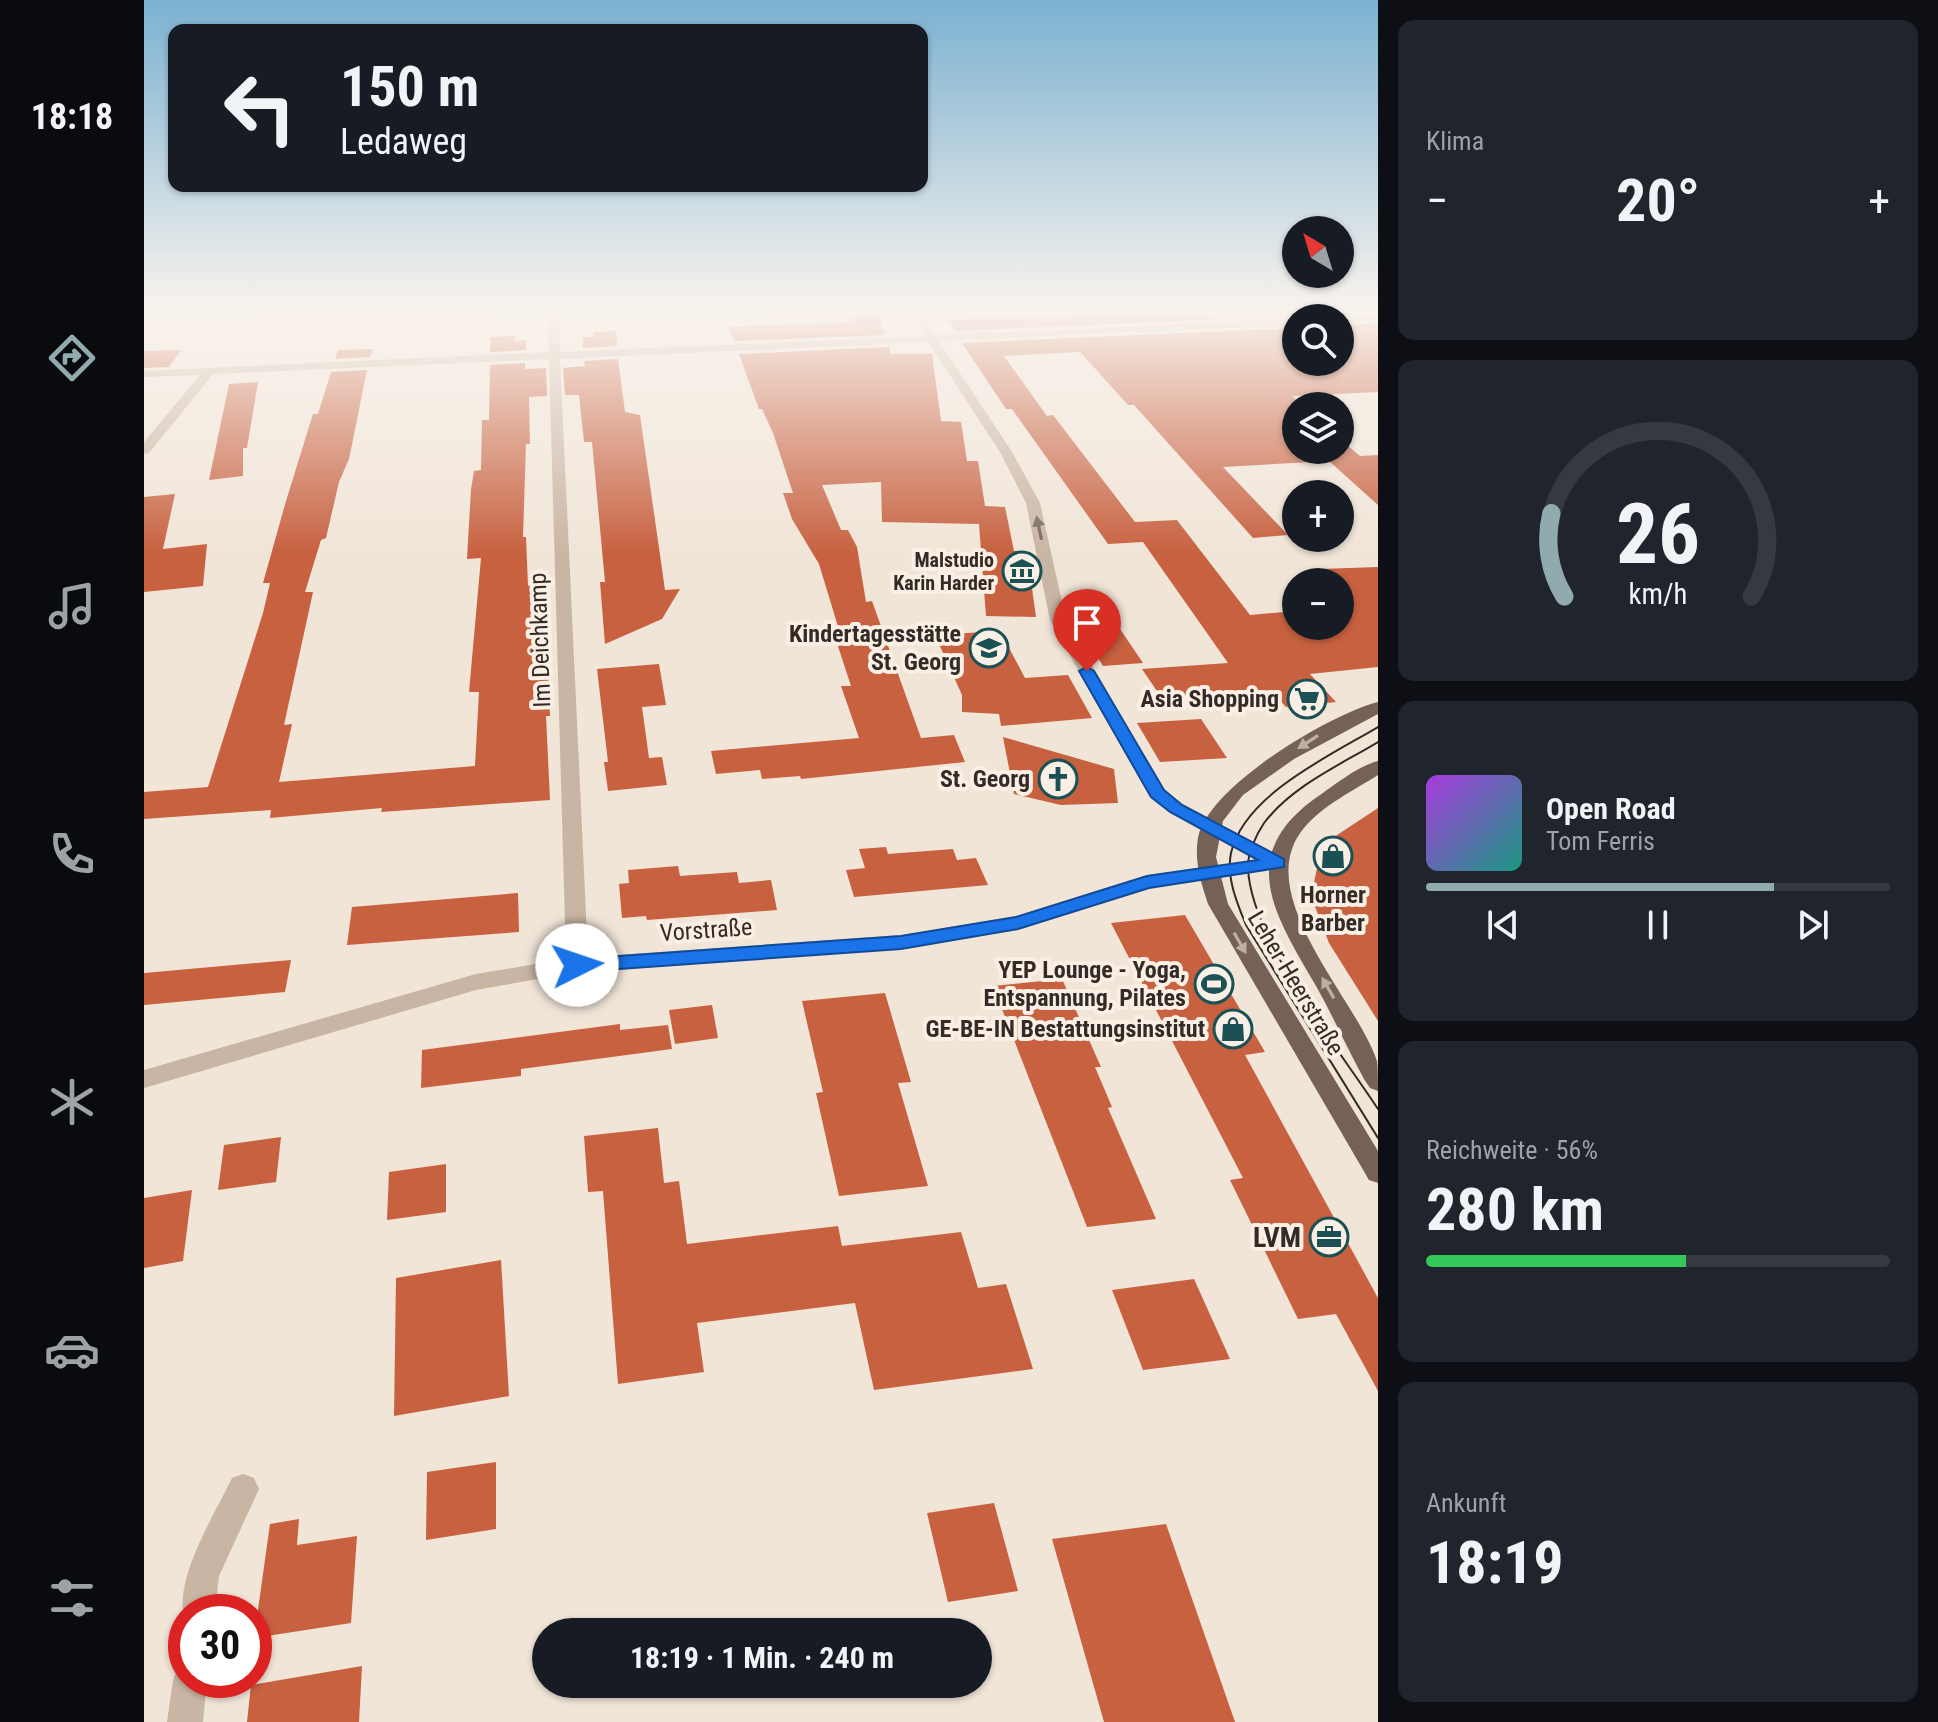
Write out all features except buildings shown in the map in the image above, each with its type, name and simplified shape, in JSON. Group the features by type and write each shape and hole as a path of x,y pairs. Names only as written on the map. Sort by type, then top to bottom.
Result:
{"main road":[{"name":"Leher Heerstraße","path":"1378,707 1324,732 1225,799 1211,827 1206,873 1225,917 1378,1173"},
{"path":"1278,863 1282,846 1295,826 1378,767"},
{"name":"Leher Heerstraße","path":"1278,863 1277,881 1288,920 1338,1005 1357,1049 1378,1082"}],"street":[{"path":"144,450 191,393"},
{"name":"Im Deichkamp","path":"554,393 577,965"},
{"path":"967,393 1006,452 1033,503 1058,620 1157,793 1278,863"},
{"name":"Vorstraße","path":"144,1079 476,982 577,965 901,942 1018,923 1147,882 1278,863"},
{"path":"200,1594 203,1575 243,1489"},
{"path":"185,1722 188,1698"}],"tram line":[{"path":"1378,727 1314,764 1271,795 1239,832 1230,862 1233,890 1246,925 1378,1138"},
{"path":"1378,742 1317,777 1275,810 1255,839 1248,869 1253,897 1280,960 1378,1109"}],"place":[{"name":"Malstudio Karin Harder","path":"1022,571"},
{"name":"Kindertagesstätte St. Georg","path":"989,648"},
{"name":"Asia Shopping","path":"1307,699"},
{"name":"St. Georg","path":"1058,779"},
{"name":"Horner Barber","path":"1333,856"},
{"name":"YEP Lounge - Yoga, Entspannung, Pilates","path":"1214,984"},
{"name":"GE-BE-IN Bestattungsinstitut","path":"1233,1029"},
{"name":"LVM","path":"1329,1237"}],"route":[{"path":"577,965 901,942 1018,923 1147,882 1278,863 1176,808 1157,793 1087,671"}]}
